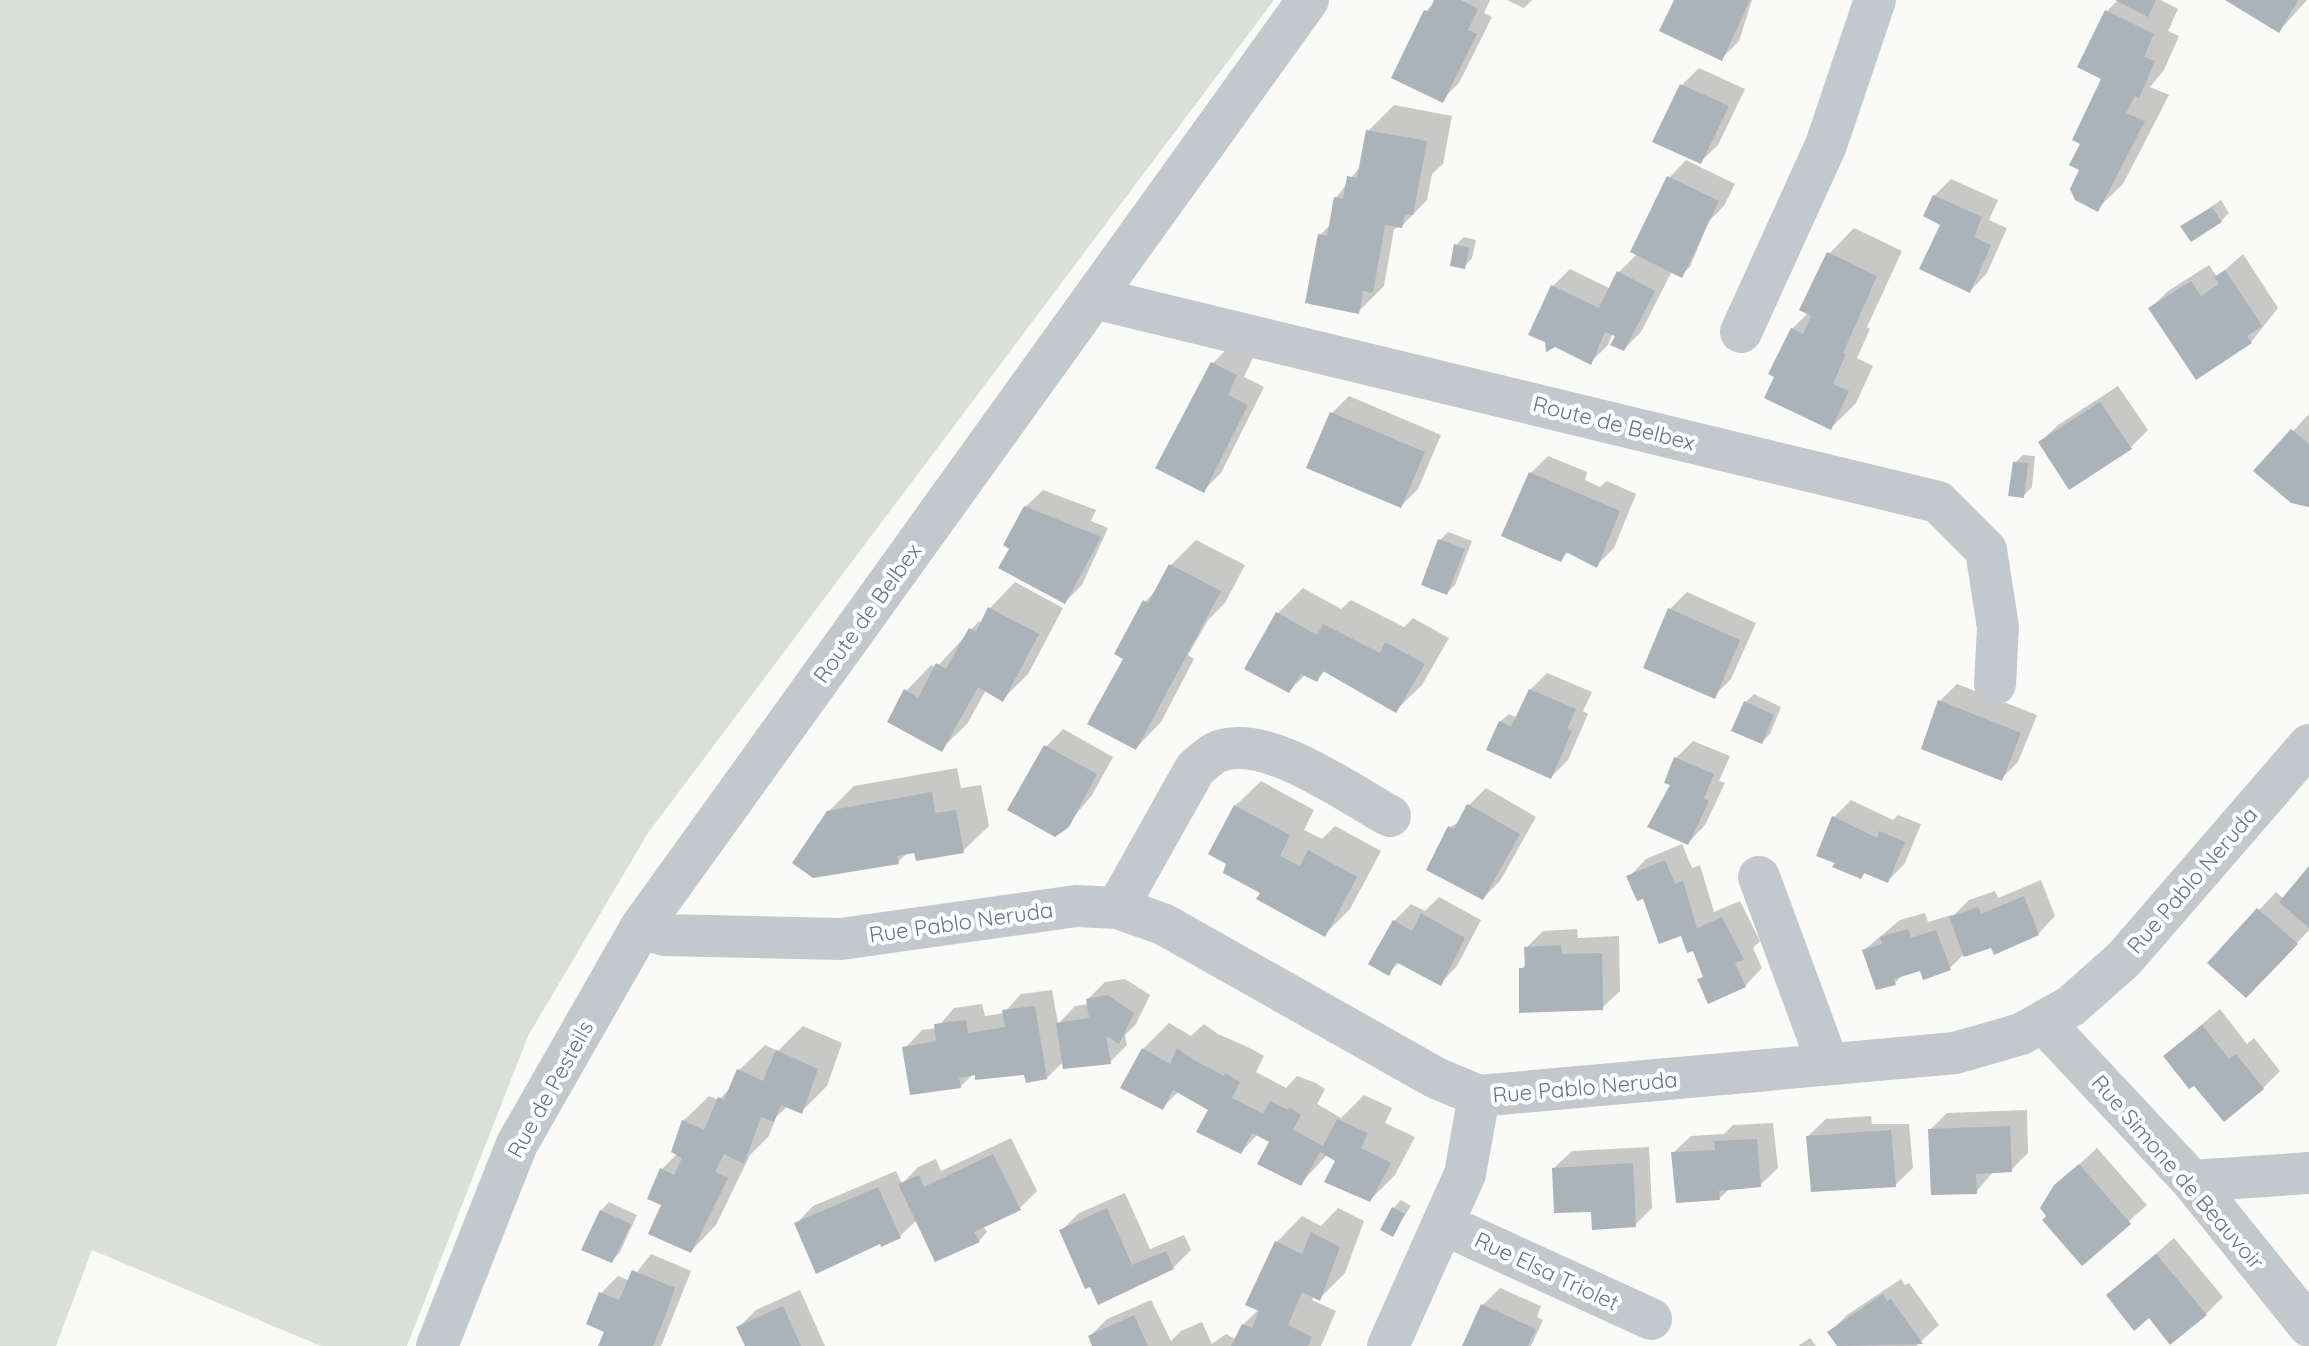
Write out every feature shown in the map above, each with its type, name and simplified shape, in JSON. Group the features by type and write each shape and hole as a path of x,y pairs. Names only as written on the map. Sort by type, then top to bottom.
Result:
{"street":[{"name":"Route de Belbex","path":"641,927 1308,0"},
{"path":"1741,332 1826,145 1875,0"},
{"name":"Route de Belbex","path":"1094,298 1938,502 1986,550 1998,627 1995,684"},
{"name":"Rue Pablo Neruda","path":"641,927 664,935 841,939 1076,906 1117,908 1163,924 1436,1078 1479,1096 1955,1053 2021,1034 2071,1006 2124,959 2309,745"},
{"path":"1117,908 1195,769 1215,753 1240,748 1269,750 1390,816"},
{"path":"1759,877 1828,1064"},
{"name":"Rue de Pesteils","path":"437,1346 517,1144 641,927"},
{"name":"Rue Simone de Beauvoir","path":"2043,1022 2192,1181 2309,1326"},
{"path":"1388,1346 1465,1174 1479,1096"},
{"path":"2192,1181 2309,1173"},
{"name":"Rue Elsa Triolet","path":"1443,1224 1651,1319"}],"shaded area":[{"path":"0,0 1274,0 648,833 528,1036 407,1346 321,1346 92,1250 56,1346 0,1346"}],"building":[{"path":"1434,0 1461,0 1478,9 1468,30 1477,34 1443,103 1391,78 1424,10 1429,12"},
{"path":"1674,0 1750,0 1722,61 1659,31"},
{"path":"2115,0 2156,0 2148,17"},
{"path":"2225,0 2298,0 2279,33"},
{"path":"2105,10 2154,34 2144,57 2155,61 2139,98 2135,96 2126,113 2145,121 2098,212 2075,200 2070,189 2079,170 2069,165 2080,144 2072,140 2101,79 2077,67"},
{"path":"1680,84 1729,106 1701,164 1652,142"},
{"path":"1366,130 1427,141 1413,215 1405,214 1402,228 1385,225 1373,293 1363,291 1359,314 1305,303 1318,234 1327,236 1334,197 1343,199 1347,176 1357,178"},
{"path":"1667,176 1719,201 1682,278 1630,252"},
{"path":"1933,195 1982,217 1974,237 1991,245 1970,293 1919,269 1940,225 1923,216"},
{"path":"2212,207 2222,222 2191,242 2180,226"},
{"path":"1454,244 1469,248 1465,269 1450,266"},
{"path":"1827,252 1877,276 1843,353 1846,354 1833,384 1849,391 1831,430 1764,398 1774,377 1768,374 1791,328 1803,334 1811,316 1799,310"},
{"path":"2225,270 2262,326 2247,336 2252,343 2196,380 2148,308 2191,281 2201,296 2219,284 2214,277"},
{"path":"1617,271 1655,291 1624,351 1610,345 1615,336 1605,332 1591,365 1555,347 1546,352 1545,342 1528,335 1551,285 1599,308"},
{"path":"1211,362 1237,375 1228,395 1248,405 1204,493 1155,468"},
{"path":"2100,402 2132,449 2069,490 2038,442"},
{"path":"1330,412 1425,452 1401,508 1306,468"},
{"path":"2291,429 2309,444 2309,507 2291,503 2253,471"},
{"path":"2013,462 2028,463 2024,498 2008,496"},
{"path":"1529,472 1620,511 1597,568 1566,552 1561,562 1501,536"},
{"path":"1024,506 1101,537 1065,604 998,568 1009,549 1003,545"},
{"path":"1438,539 1465,549 1447,595 1421,585"},
{"path":"1169,564 1221,591 1136,750 1087,724 1123,659 1114,654 1143,600 1148,603"},
{"path":"988,607 1039,634 1003,702 978,687 942,752 887,722 904,689 918,698 936,663 946,669 969,628 976,632"},
{"path":"1668,608 1740,640 1715,699 1643,668"},
{"path":"1276,612 1317,635 1323,624 1380,653 1385,642 1425,664 1396,713 1323,671 1317,682 1301,674 1289,693 1244,669"},
{"path":"1529,689 1576,709 1567,729 1572,731 1551,779 1486,750 1499,721 1511,727"},
{"path":"1938,700 2021,733 2002,781 1921,749"},
{"path":"1744,701 1774,715 1762,744 1731,731"},
{"path":"1044,745 1097,774 1069,827 1055,837 1007,810"},
{"path":"1674,757 1714,774 1704,798 1709,801 1688,845 1647,827 1670,785 1664,783"},
{"path":"932,792 935,813 956,810 964,853 916,861 914,853 897,856 899,864 813,878 792,863 827,811"},
{"path":"1467,804 1520,834 1483,900 1426,870 1448,826 1454,829"},
{"path":"1234,805 1290,835 1280,856 1300,866 1308,850 1357,877 1325,937 1256,899 1260,893 1223,873 1226,864 1208,854"},
{"path":"1832,816 1877,838 1879,831 1905,842 1888,883 1864,873 1861,879 1832,867 1835,863 1816,856"},
{"path":"1665,860 1675,884 1683,881 1697,928 1722,917 1744,960 1735,963 1746,987 1708,1004 1697,979 1703,977 1693,951 1687,953 1681,936 1659,944 1643,899 1637,901 1626,876"},
{"path":"2309,866 2309,928 2279,902"},
{"path":"2024,896 2039,935 1994,955 1991,948 1964,957 1949,917 1978,907 1981,914"},
{"path":"2257,908 2298,944 2246,998 2207,963"},
{"path":"1421,913 1465,938 1441,986 1396,962 1389,976 1368,964 1393,920 1412,931"},
{"path":"1908,929 1911,938 1936,930 1951,970 1923,980 1920,971 1894,979 1896,985 1876,990 1862,950 1882,944 1880,937"},
{"path":"1561,945 1562,954 1602,953 1603,1010 1519,1013 1519,968 1525,968 1524,947"},
{"path":"1107,995 1134,1013 1119,1044 1106,1036 1111,1064 1063,1069 1056,1023 1089,1018 1086,999"},
{"path":"1035,1006 1047,1079 1026,1083 1024,1075 975,1080 975,1075 959,1078 961,1088 910,1095 902,1047 936,1041 934,1024 966,1020 968,1033 1005,1027 1002,1010"},
{"path":"2202,1025 2229,1059 2236,1054 2264,1089 2224,1122 2194,1086 2189,1089 2163,1056"},
{"path":"1142,1048 1170,1064 1177,1048 1224,1076 1225,1073 1240,1082 1232,1098 1263,1114 1270,1101 1288,1110 1289,1107 1301,1115 1293,1130 1323,1146 1337,1119 1368,1133 1361,1148 1391,1163 1370,1202 1324,1182 1335,1161 1320,1152 1301,1186 1257,1164 1269,1142 1252,1133 1241,1154 1196,1132 1208,1110 1173,1090 1163,1110 1120,1088"},
{"path":"776,1050 818,1069 802,1114 781,1105 774,1122 761,1117 744,1164 724,1154 715,1172 728,1178 691,1253 648,1234 661,1205 647,1199 660,1168 674,1175 682,1158 671,1152 682,1120 704,1130 718,1097 724,1100 737,1069 763,1081"},
{"path":"2010,1126 2012,1172 1976,1174 1977,1194 1931,1195 1928,1129"},
{"path":"1891,1130 1896,1187 1811,1192 1806,1136"},
{"path":"1757,1139 1761,1187 1719,1191 1720,1200 1676,1203 1671,1152 1715,1150 1714,1141"},
{"path":"993,1154 1021,1210 974,1232 980,1242 935,1262 898,1184 919,1175 924,1187"},
{"path":"1633,1163 1636,1227 1592,1230 1591,1212 1554,1213 1552,1168"},
{"path":"2079,1164 2131,1224 2082,1266 2042,1220 2046,1216 2040,1208 2054,1185"},
{"path":"878,1187 901,1238 881,1247 880,1244 816,1274 794,1223"},
{"path":"1392,1207 1405,1214 1393,1237 1380,1230"},
{"path":"1107,1208 1132,1265 1166,1251 1174,1269 1098,1305 1090,1287 1085,1289 1059,1230"},
{"path":"600,1210 631,1224 612,1263 581,1250"},
{"path":"1311,1232 1340,1247 1320,1301 1302,1292 1288,1325 1312,1337 1308,1346 1231,1346 1242,1324 1252,1328 1259,1311 1245,1305 1275,1241 1302,1254"},
{"path":"2156,1254 2207,1315 2170,1345 2149,1318 2134,1331 2106,1295"},
{"path":"632,1270 675,1288 653,1346 598,1346 604,1332 586,1324 599,1292 619,1300"},
{"path":"1883,1294 1887,1301 1891,1299 1923,1344 1837,1346 1827,1332"},
{"path":"1481,1304 1536,1329 1528,1346 1462,1346"},
{"path":"783,1306 801,1346 745,1346 736,1327"},
{"path":"1134,1315 1148,1346 1092,1346 1088,1336"}]}
